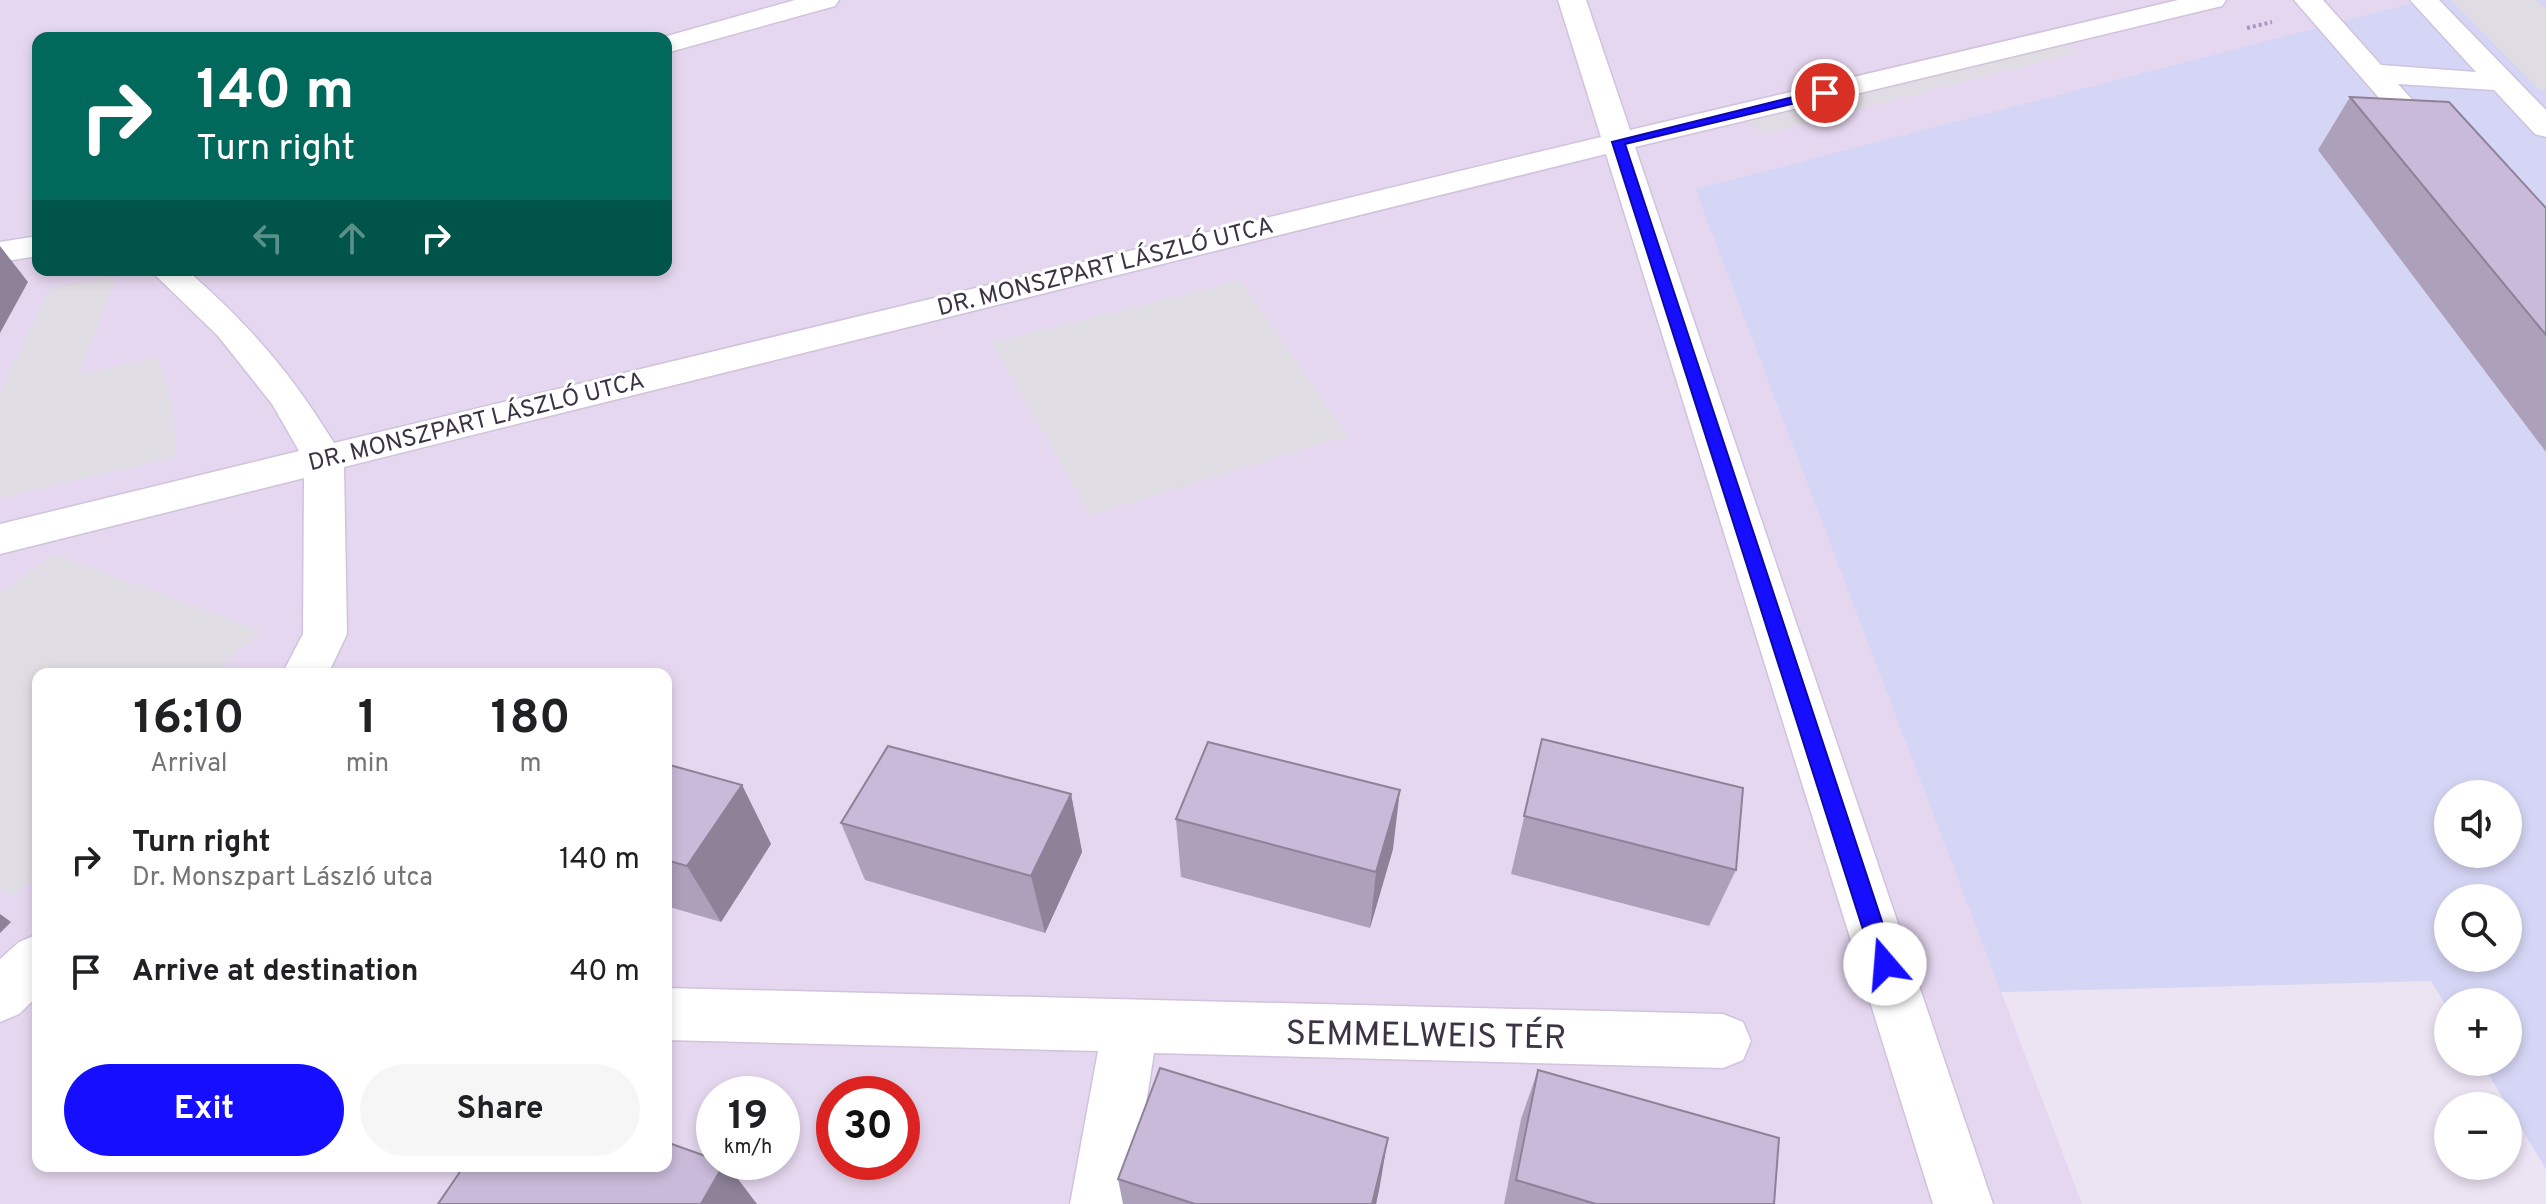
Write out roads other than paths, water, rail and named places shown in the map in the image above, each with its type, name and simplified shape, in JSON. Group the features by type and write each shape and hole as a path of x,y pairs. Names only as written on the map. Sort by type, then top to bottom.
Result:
{"street":[{"path":"672,43 825,0"},
{"path":"1572,0 1963,1204"},
{"name":"DR. MONSZPART LÁSZLÓ UTCA","path":"0,539 1618,142 2212,0"},
{"path":"2308,0 2453,163"},
{"path":"2424,0 2546,128"},
{"path":"2372,73 2500,82"},
{"path":"0,252 32,247"},
{"path":"174,276 231,328 287,398 324,459 325,634 308,668"},
{"path":"0,996 32,965"},
{"name":"SEMMELWEIS TÉR","path":"672,1014 1723,1041"},
{"path":"1100,1204 1130,1027"}]}
